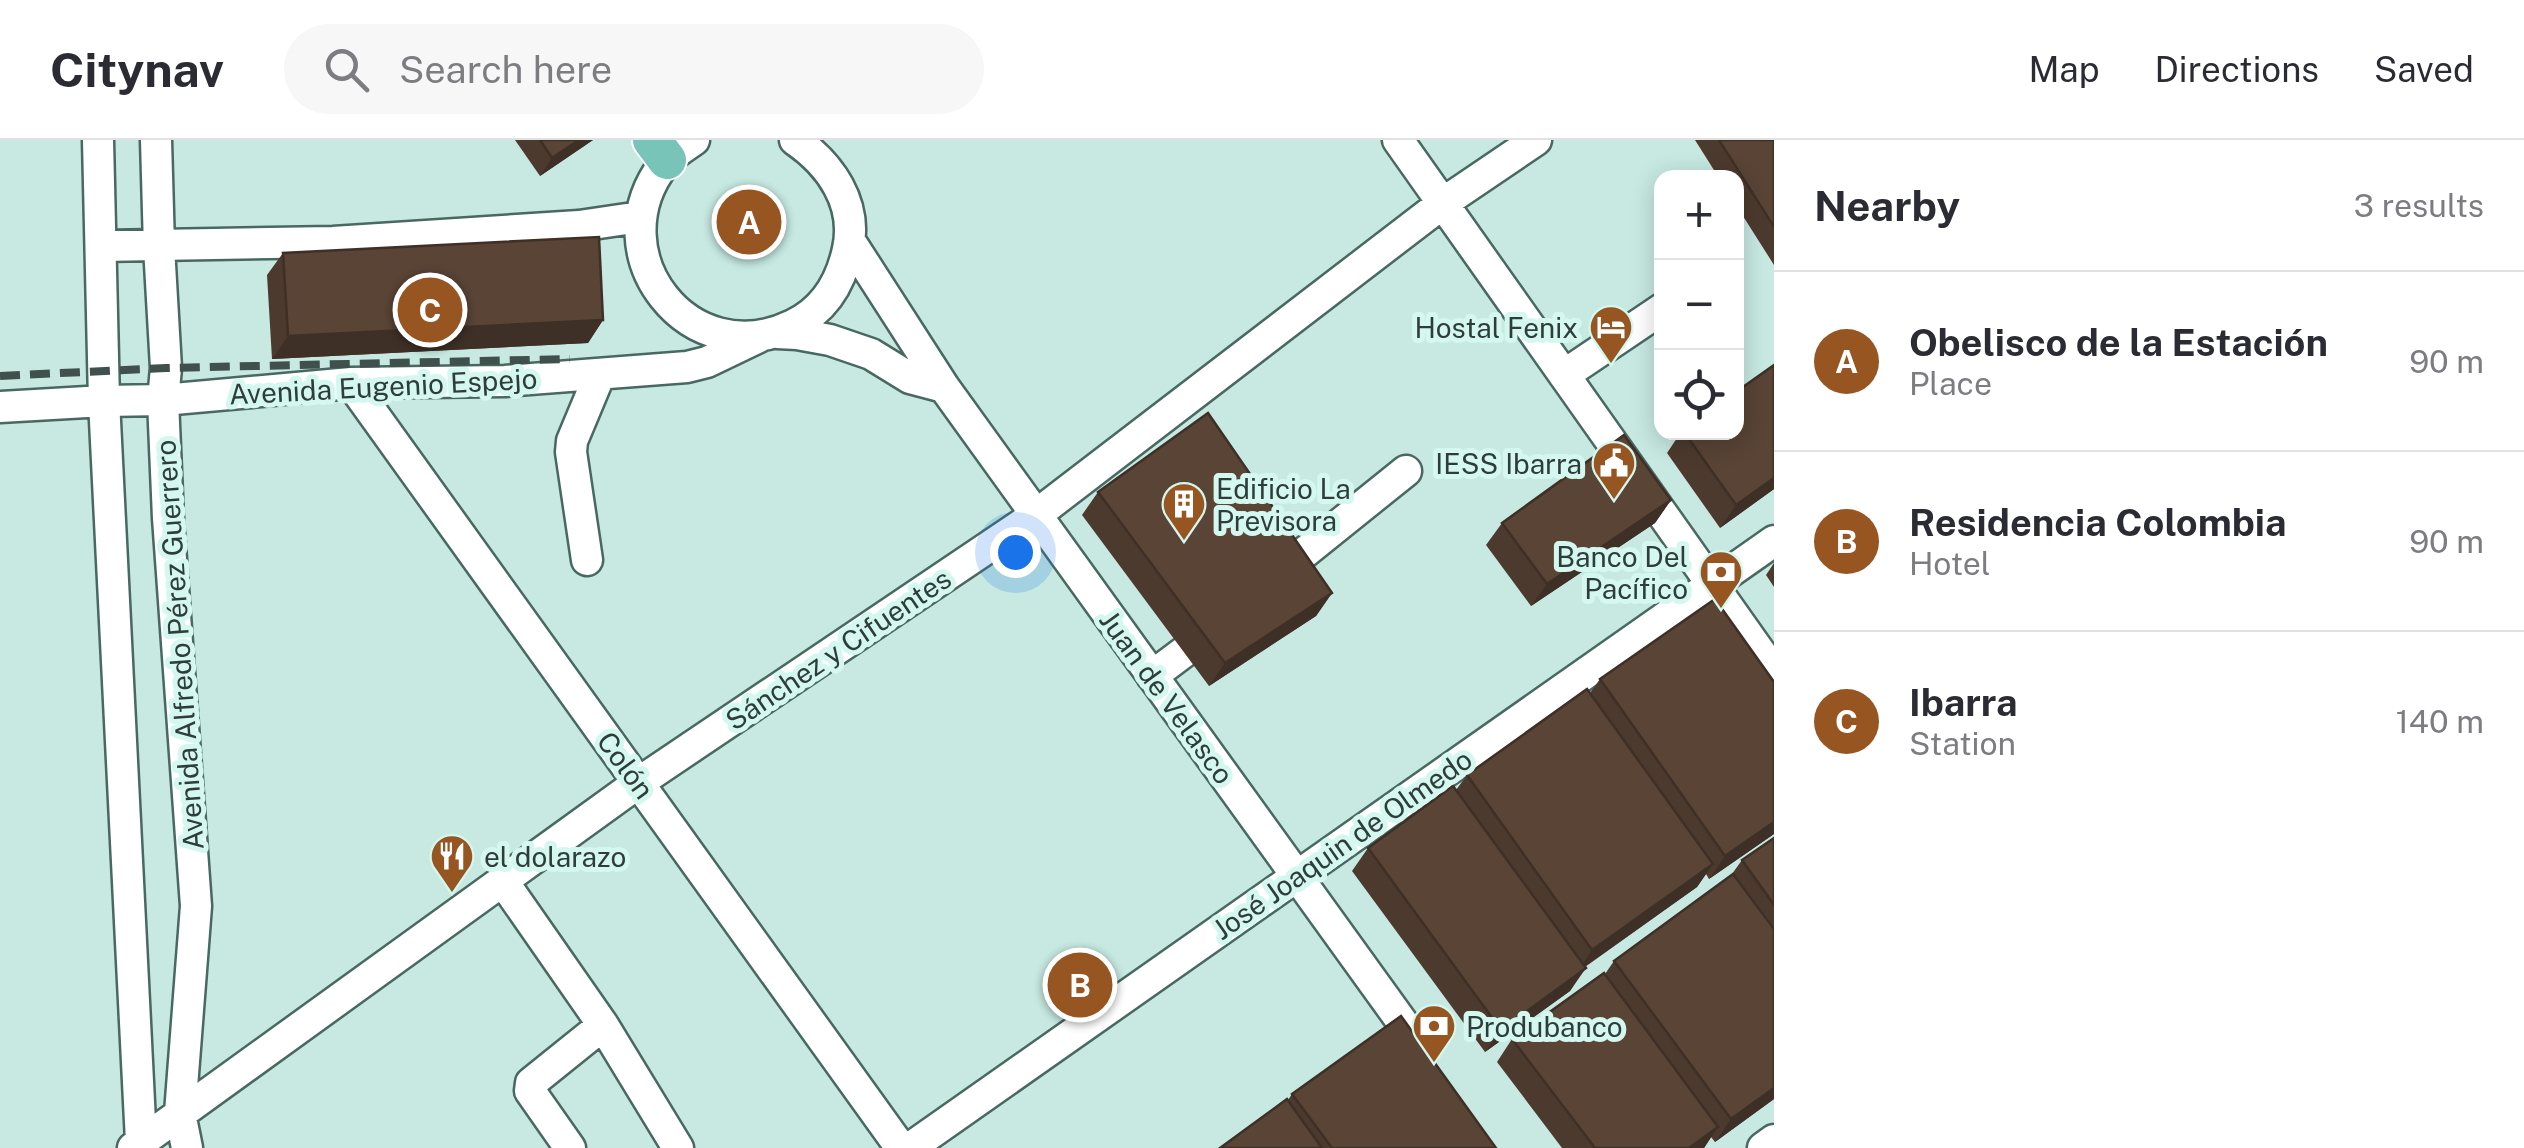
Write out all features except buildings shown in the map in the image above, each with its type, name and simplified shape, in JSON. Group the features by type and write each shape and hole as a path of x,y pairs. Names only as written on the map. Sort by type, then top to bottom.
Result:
{"street":[{"path":"98,140 104,401 139,1146"},
{"name":"Avenida Alfredo Pérez Guerrero","path":"156,140 172,578 196,906 180,1113 187,1148"},
{"path":"794,140 816,155 836,180 848,209 850,241"},
{"path":"1398,140 1774,672"},
{"name":"Sánchez y Cifuentes","path":"139,1146 638,783 1036,515 1443,204 1536,140"},
{"path":"671,147 649,186 640,217 641,249 650,280 670,306 696,326 727,336 797,334 830,340 871,354 910,378 944,387"},
{"path":"101,246 333,242 579,226 640,217"},
{"name":"Avenida Eugenio Espejo","path":"0,407 163,400 350,383 505,381 688,367 805,320 828,299 843,272 850,241"},
{"name":"Juan de Velasco","path":"850,241 944,387 1435,1068"},
{"path":"1564,375 1654,313"},
{"path":"587,560 570,452 600,374"},
{"name":"Colón","path":"350,383 901,1148"},
{"path":"1284,569 1406,470"},
{"name":"José Joaquin de Olmedo","path":"910,1148 1297,876 1560,703 1712,584 1774,541"},
{"path":"1152,676 1184,652"},
{"path":"502,880 603,1025 678,1148"},
{"path":"570,1148 530,1091 531,1083 603,1025"},
{"path":"1763,1148 1774,1140"}],"railway":[{"path":"0,376 166,368 570,359"}],"place":[{"name":"Obelisco de la Estación","path":"749,222"},
{"name":"Ibarra","path":"430,310"},
{"name":"Hostal Fenix","path":"1611,365"},
{"name":"IESS Ibarra","path":"1614,501"},
{"name":"Edificio La Previsora","path":"1184,542"},
{"name":"Banco Del Pacífico","path":"1721,610"},
{"name":"el dolarazo","path":"452,894"},
{"name":"Residencia Colombia","path":"1080,985"},
{"name":"Produbanco","path":"1434,1064"}]}
